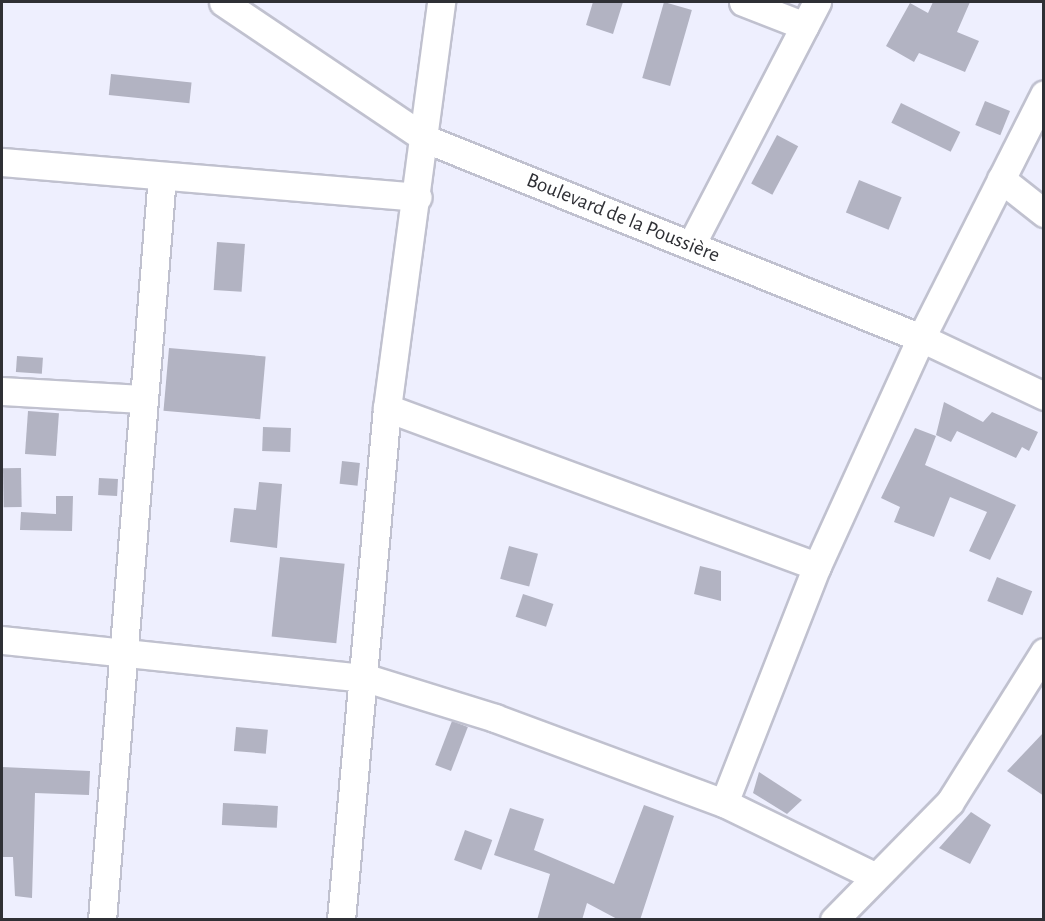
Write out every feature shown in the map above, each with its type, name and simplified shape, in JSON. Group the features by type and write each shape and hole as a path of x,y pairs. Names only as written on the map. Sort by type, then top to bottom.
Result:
{"street":[{"path":"341,920 366,678 387,408 426,139 441,2"},
{"path":"743,2 805,26"},
{"path":"691,245 817,2"},
{"name":"Boulevard de la Poussière","path":"237,6 426,139 921,338 1044,396"},
{"path":"724,803 817,566 921,338 1044,94"},
{"path":"2,162 418,197"},
{"path":"102,920 120,650 162,176"},
{"path":"1001,179 1044,213"},
{"path":"2,392 142,399"},
{"path":"387,408 817,566"},
{"path":"2,640 120,650 366,678 495,718 724,803 872,875"},
{"path":"834,920 872,875 950,802 1044,652"}],"building":[{"path":"593,2 623,2 613,34 586,25"},
{"path":"664,2 692,10 670,86 642,78"},
{"path":"933,2 970,2 957,32 979,41 965,72 919,53 914,62 886,46 910,3 928,13"},
{"path":"111,74 192,82 189,103 109,95"},
{"path":"985,101 1010,111 1000,135 975,125"},
{"path":"901,103 960,132 951,152 891,123"},
{"path":"777,135 798,146 772,195 751,184"},
{"path":"859,180 902,197 889,230 846,212"},
{"path":"217,242 245,244 242,292 214,290"},
{"path":"169,348 266,356 260,419 164,411"},
{"path":"17,356 43,358 42,374 16,372"},
{"path":"944,402 983,422 992,412 1038,432 1029,451 1022,447 1016,458 957,431 951,442 936,435"},
{"path":"28,411 59,413 56,456 25,454"},
{"path":"263,427 291,428 290,452 262,451"},
{"path":"915,428 936,436 925,465 1016,505 990,560 969,551 987,512 950,497 934,537 894,522 900,507 881,498"},
{"path":"342,461 360,463 357,486 340,484"},
{"path":"3,468 21,468 22,507 4,507"},
{"path":"99,478 118,479 117,496 98,495"},
{"path":"259,482 282,484 277,548 230,542 234,508 256,510"},
{"path":"56,496 73,496 72,531 20,530 21,512 56,514"},
{"path":"509,546 538,554 529,587 500,579"},
{"path":"280,557 345,564 336,643 272,637"},
{"path":"700,566 721,571 721,601 694,594"},
{"path":"997,577 1032,591 1022,615 987,601"},
{"path":"523,594 553,604 546,627 516,617"},
{"path":"452,721 468,727 451,771 435,765"},
{"path":"236,727 268,730 266,754 234,751"},
{"path":"1044,732 1044,796 1007,771"},
{"path":"2,767 90,771 89,795 35,793 32,898 15,896 13,857 2,857"},
{"path":"759,772 802,800 787,814 753,793"},
{"path":"223,803 278,806 277,828 222,825"},
{"path":"644,805 674,816 640,920 619,920 587,903 582,920 537,920 550,874 494,855 510,808 544,819 534,850 614,884"},
{"path":"971,812 991,825 970,864 939,848"},
{"path":"465,830 492,840 481,870 454,860"}]}
